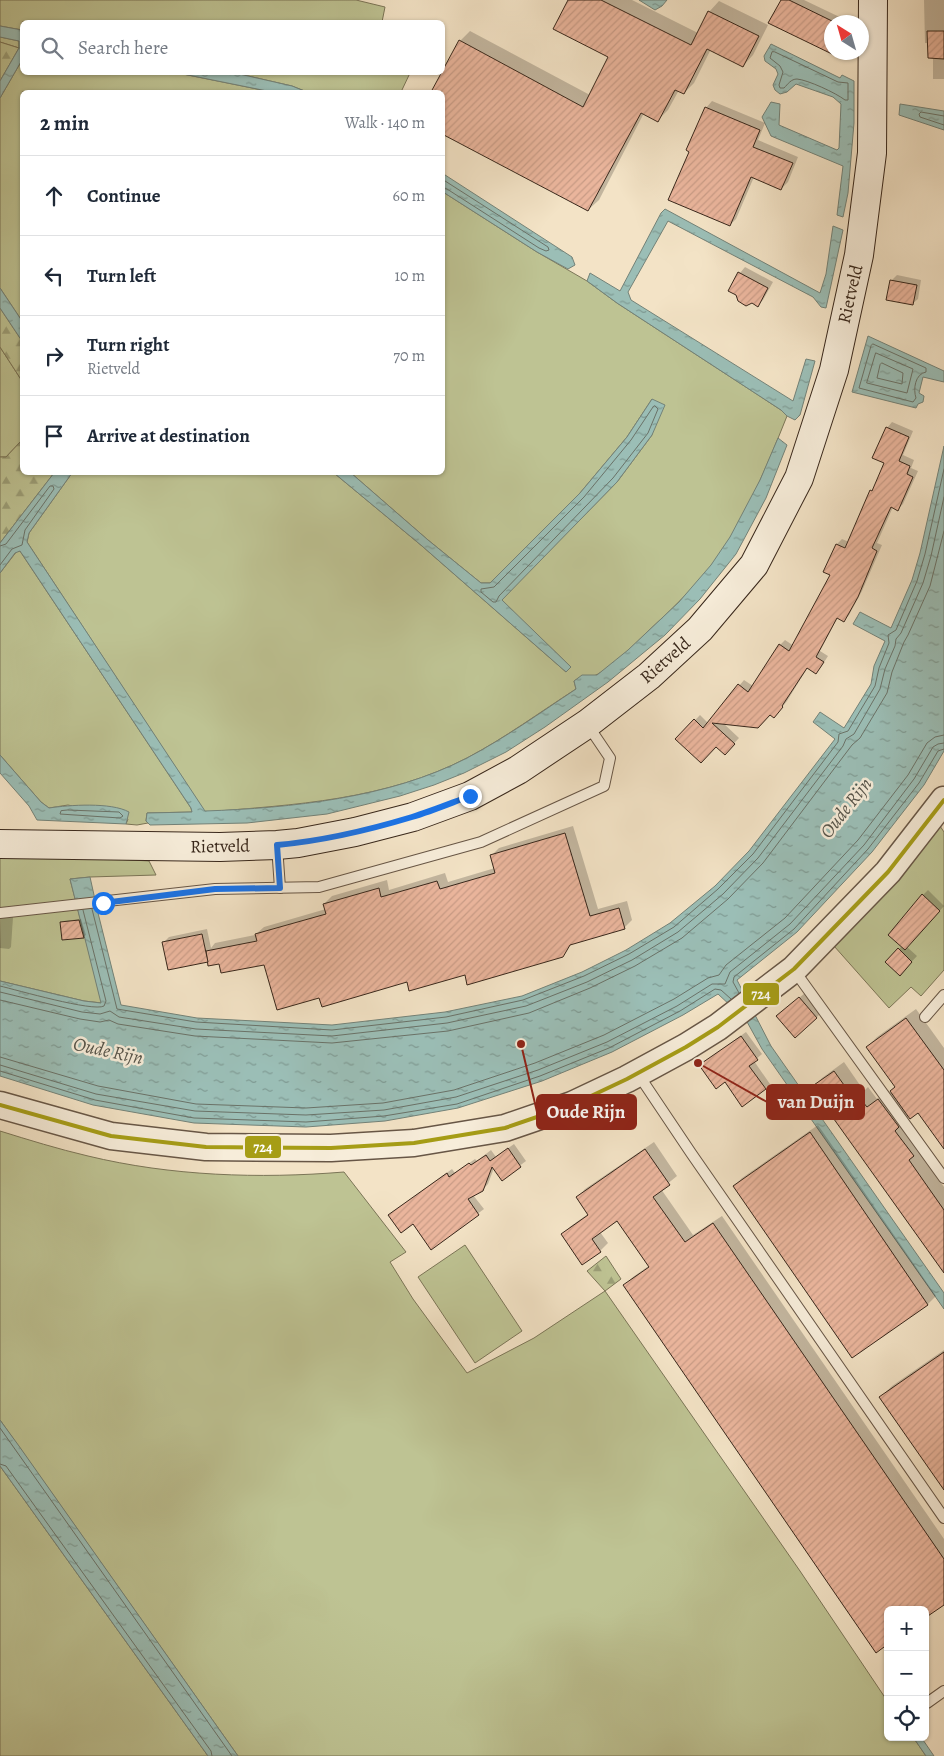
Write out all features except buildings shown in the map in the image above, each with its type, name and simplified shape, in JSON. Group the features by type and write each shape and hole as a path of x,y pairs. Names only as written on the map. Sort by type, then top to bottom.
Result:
{"main road":[{"name":"Rietveld","path":"0,844 220,847 277,845 298,843 354,832 413,817 470,796 518,770 587,724 649,676 700,629 754,565 799,478 834,370 859,255 872,154 873,0"}],"street":[{"path":"0,1105 111,1136 206,1147 330,1148 414,1143 505,1128 572,1105 638,1074 686,1047 756,998 794,969 888,872 944,800"}],"lane":[{"path":"0,913 215,889 319,887 481,842 604,786 610,758 587,724"},
{"path":"277,845 280,888"},
{"path":"794,969 944,1178"},
{"path":"925,1017 944,995"},
{"path":"638,1074 944,1518"},
{"path":"929,1702 944,1691"}],"green space":[{"path":"0,0 356,0 385,7 382,20 20,20 20,30 0,26"},
{"path":"0,37 19,41 19,48 0,42"},
{"path":"0,42 19,48 0,81"},
{"path":"20,63 20,75 188,75 262,90 20,90 20,318 0,288 0,98"},
{"path":"244,75 409,75 402,90 302,90"},
{"path":"445,193 537,252 587,281 617,303 781,410 787,416 763,474 744,513 723,549 696,583 624,654 595,675 582,677 574,681 576,689 522,725 467,758 436,772 404,783 372,792 339,798 272,807 205,812 27,542 29,533 71,475 336,475 422,546 566,672 571,667 501,600 617,482 652,435 652,399 627,437 580,493 490,583 481,583 353,475 445,475"},
{"path":"0,308 20,338 20,378 0,347"},
{"path":"0,347 20,378 20,442 6,457 0,457"},
{"path":"20,442 20,475 52,475 0,543 0,457 6,457"},
{"path":"17,551 20,551 192,812 147,813 146,821 148,823 137,825 126,824 128,819 68,805 49,808 41,802 0,755 0,573"},
{"path":"940,826 944,832 944,970 921,996 911,987 889,1008 834,946"},
{"path":"62,856 149,861 156,875 70,879 102,1003 84,1001 0,981 0,858"},
{"path":"0,1131 119,1163 183,1172 280,1175 344,1172 406,1252 390,1262 413,1299 467,1373 534,1338 605,1291 800,1571 884,1696 884,1741 916,1741 926,1756 238,1756 0,1420"},
{"path":"465,1245 522,1331 475,1363 418,1277"},
{"path":"606,1256 621,1279 605,1291 587,1271"},
{"path":"0,1466 208,1756 0,1756"}],"water":[{"path":"639,0 667,0 655,10"},
{"path":"0,26 20,30 20,63 0,98 0,81 19,48 19,41 0,37"},
{"path":"771,44 840,78 842,75 854,81 854,123 848,193 843,217 837,215 843,166 771,136 762,117 771,102 780,104 779,125 837,150 839,148 841,104 833,97 796,84 787,92 780,94 775,90 773,85 778,74 776,69 765,61 764,56"},
{"path":"188,75 244,75 302,90 262,90"},
{"path":"900,104 944,111 944,130 899,115"},
{"path":"445,175 572,257 575,265 568,269 537,252 445,193"},
{"path":"665,209 820,293 826,274 833,226 843,230 826,308 821,307 813,297 668,221 628,292 631,300 793,401 806,359 815,361 800,415 795,420 617,303 587,281 590,273 620,291 661,213"},
{"path":"0,288 20,318 20,338 0,308"},
{"path":"868,336 944,371 944,382 923,377 919,393 924,396 923,402 918,404 916,408 852,392"},
{"path":"652,399 665,405 652,435 617,482 502,600 571,667 566,672 422,546 336,475 353,475 481,583 490,583 580,493 627,437"},
{"path":"778,438 787,445 766,498 736,554 700,599 665,635 608,682 506,752 464,773 400,796 327,814 247,823 150,825 146,821 147,813 192,812 191,808 20,551 15,553 0,573 0,543 52,475 71,475 29,533 27,542 205,811 238,810 305,803 373,792 437,772 467,758 509,734 576,689 574,681 582,675 597,675 628,650 679,602 711,565 730,537 760,480"},
{"path":"944,446 944,751 924,785 872,852 797,932 737,980 771,1046 944,1293 944,1309 762,1049 746,1020 718,994 683,1015 612,1052 542,1081 458,1108 385,1121 306,1127 194,1123 93,1105 0,1076 0,981 84,1001 101,1003 70,879 90,877 121,1005 197,1018 332,1025 445,1012 522,996 582,972 626,950 670,923 715,886 749,851 835,739 813,722 820,712 844,728 871,684 874,666 885,641 853,624 860,612 891,628 912,580 920,553"},
{"path":"0,755 41,802 49,808 78,805 112,807 129,812 126,824 37,820 29,806 0,773"},
{"path":"0,1420 238,1756 208,1756 0,1466"},
{"path":"916,1741 924,1741 934,1756 926,1756"}],"transit line":[{"name":"724","path":"0,1105 111,1136 206,1147 331,1148 414,1143 505,1128 572,1105 627,1079 718,1027 794,969 888,872 944,800"}],"place":[{"name":"Oude Rijn","path":"521,1044"},
{"name":"van Duijn","path":"698,1063"}],"route":[{"path":"103,903 215,889 280,888 277,845 298,843 354,832 413,817 470,796"}]}
